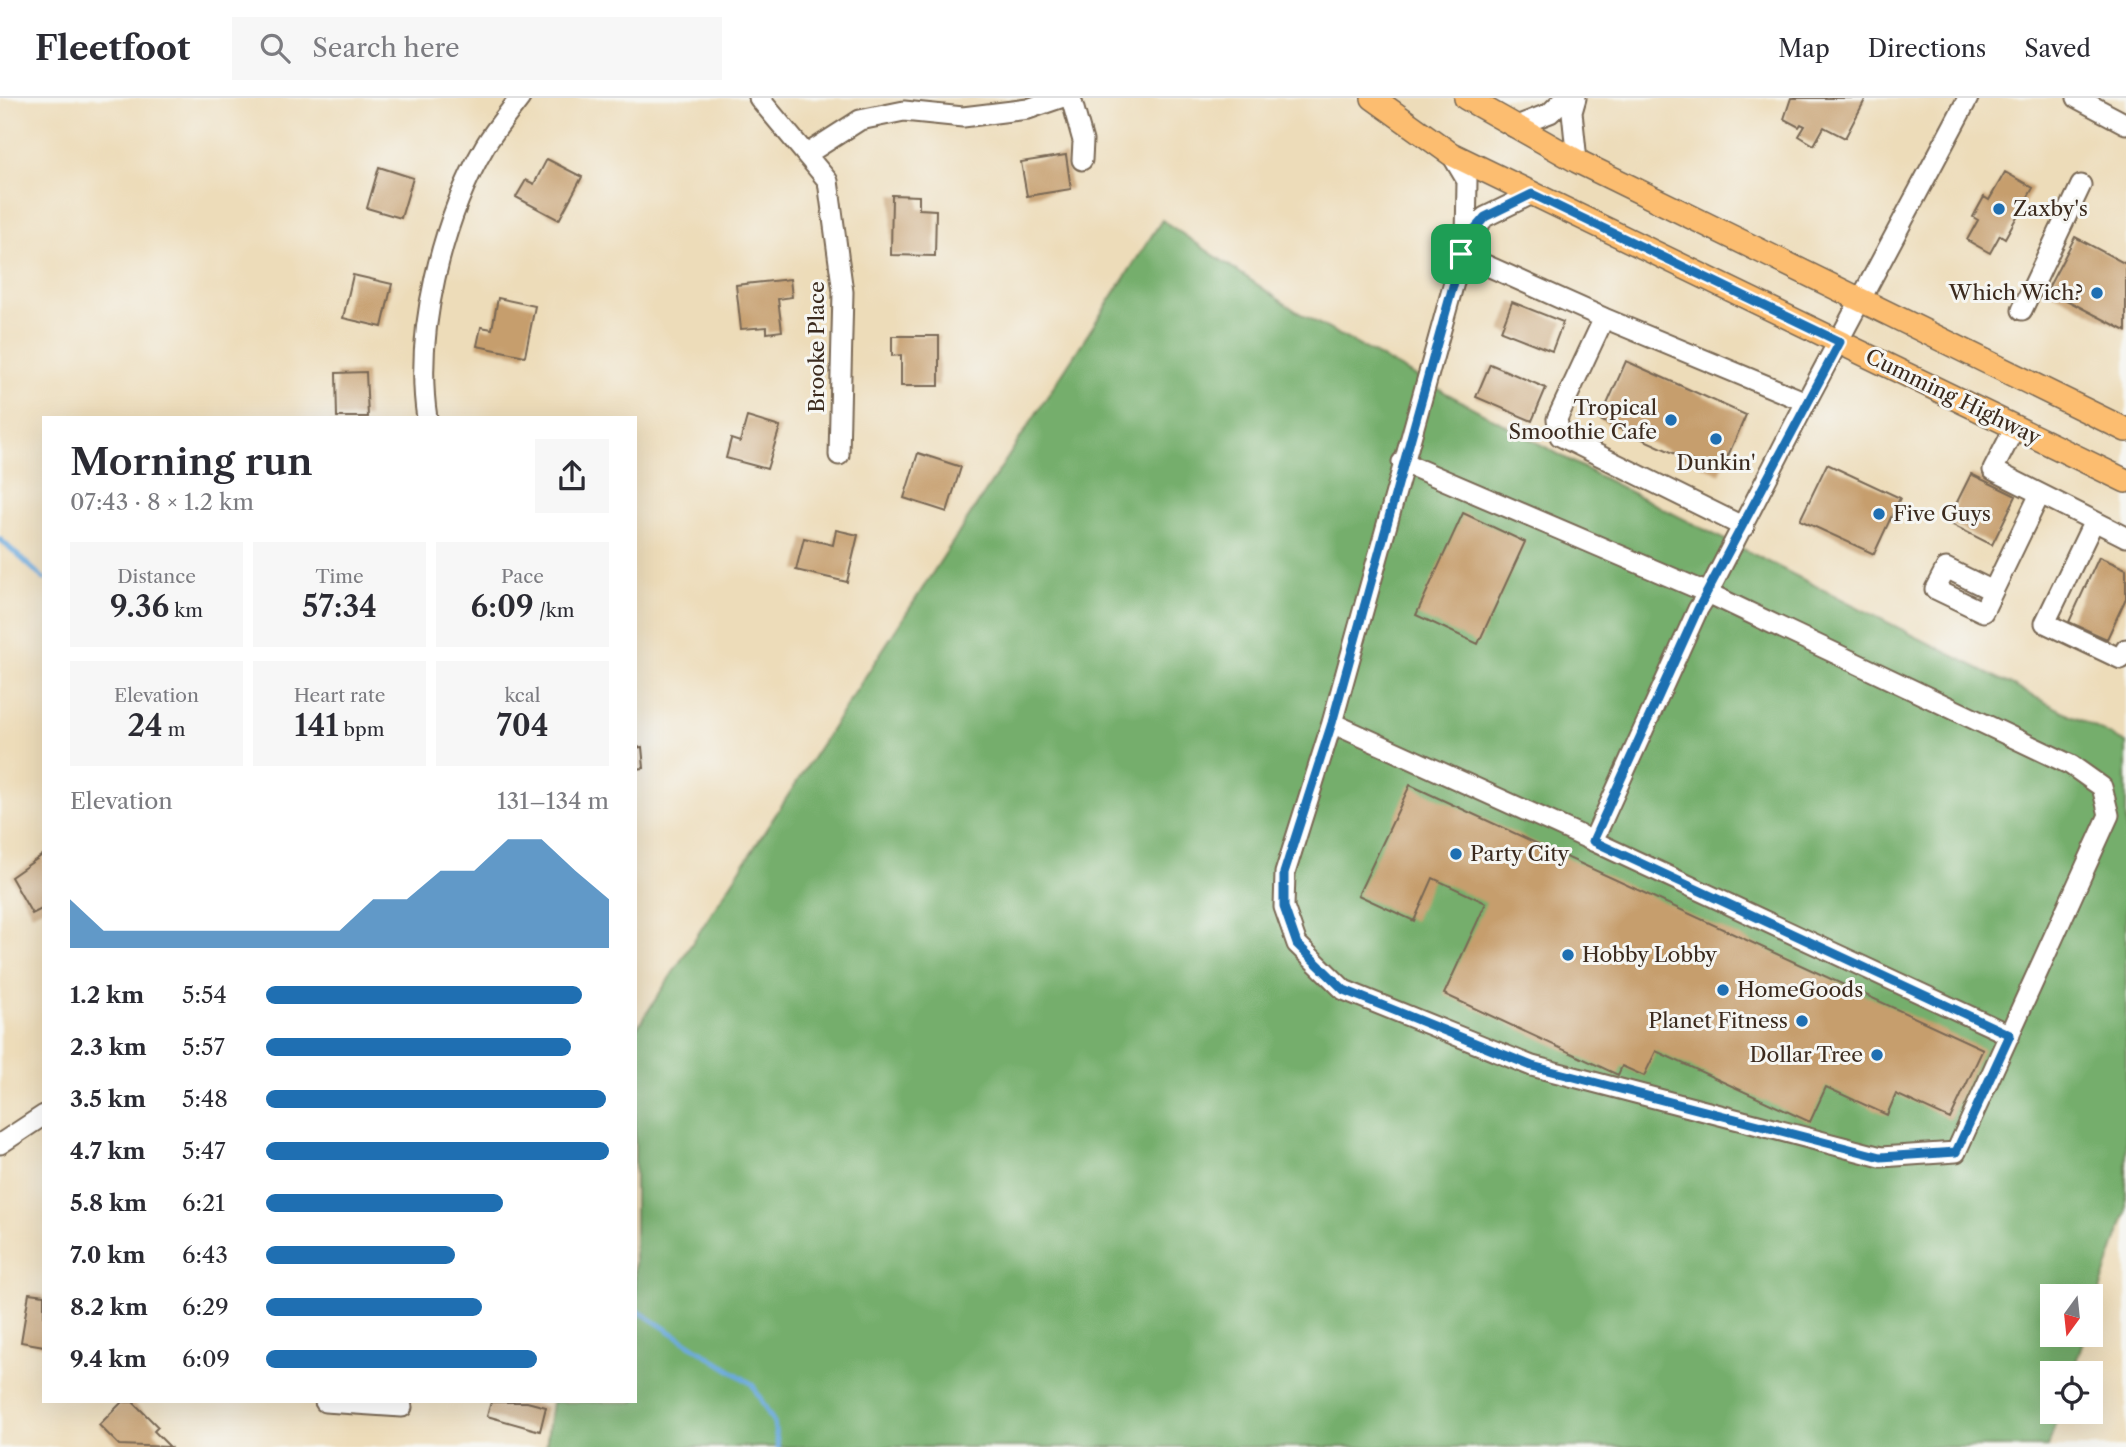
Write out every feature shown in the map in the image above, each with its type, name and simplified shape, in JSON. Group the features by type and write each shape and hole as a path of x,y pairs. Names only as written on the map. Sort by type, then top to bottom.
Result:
{"main road":[{"name":"Cumming Highway","path":"1373,98 1451,153 2126,481"},
{"path":"1466,98 1577,161 2126,430"}],"street":[{"path":"426,416 425,349 437,270 456,206 485,145 520,98"},
{"name":"Brooke Place","path":"759,98 828,181 843,292 839,455"},
{"path":"807,155 860,120 904,111 963,117 1028,109 1060,98"},
{"path":"1071,98 1081,132 1082,160"},
{"path":"1514,127 1550,113 1565,98"},
{"path":"1576,98 1572,112 1577,161"},
{"path":"1593,841 1698,609 1744,527 1806,402 1968,98"},
{"path":"2077,98 2126,124"},
{"path":"1402,463 1709,593 2071,765 2102,787 2109,815 1956,1152 1881,1157 1532,1066 1344,990 1297,944 1284,907 1284,873 1332,723 1402,463 1463,246 1467,181 1451,153"},
{"path":"2022,310 2081,185"},
{"path":"1463,246 1485,217 1532,194"},
{"path":"1463,246 1604,318 1806,402"},
{"path":"1604,318 1557,419 1560,436 1744,527"},
{"path":"2015,427 1993,470 2126,537"},
{"path":"1993,591 2040,494"},
{"path":"2094,521 2045,623 2121,659 2126,649"},
{"path":"1332,723 2010,1035"},
{"path":"0,1144 42,1116"},
{"path":"340,1403 402,1407"}],"green space":[{"path":"1162,220 1299,313 1593,473 2126,743 2126,1212 2102,1284 2040,1284 2040,1348 2081,1348 2076,1361 2040,1361 2040,1424 2055,1424 2048,1447 546,1447 552,1403 637,1403 637,1028"}],"building":[{"path":"1791,98 1866,98 1845,138 1824,127 1814,145 1799,136 1805,126 1801,124 1799,127 1784,119"},
{"path":"1066,155 1071,189 1027,196 1021,162"},
{"path":"547,159 582,177 559,220 516,197 526,180 534,184"},
{"path":"379,167 413,178 401,218 367,208"},
{"name":"Zaxby's","path":"2005,172 2033,188 2005,238 2000,235 1990,253 1967,240 1978,220 1973,217 1984,197 1989,200"},
{"path":"892,195 919,196 919,209 936,210 935,256 891,255"},
{"path":"2075,237 2126,264 2126,331 2047,290"},
{"path":"353,275 392,284 382,327 343,318"},
{"path":"790,279 792,297 778,299 782,331 767,333 767,327 741,329 736,285"},
{"path":"498,298 535,306 525,356 477,346 481,327 492,329"},
{"path":"1512,302 1563,322 1552,351 1501,331"},
{"path":"892,336 939,336 939,386 901,386 901,355 892,356"},
{"path":"1626,361 1746,415 1720,474 1600,420"},
{"path":"1490,364 1546,388 1532,421 1476,397"},
{"path":"366,372 368,416 337,416 336,373"},
{"path":"747,417 780,427 767,469 726,458 731,439 740,442"},
{"path":"918,453 961,467 947,512 904,498"},
{"path":"1827,464 1900,498 1874,554 1800,520"},
{"path":"1971,474 2016,496 1992,545 1947,522"},
{"path":"1463,513 1525,542 1478,644 1416,615"},
{"path":"836,530 858,535 847,582 796,570 804,538 833,545"},
{"path":"2099,557 2126,569 2126,598 2107,639 2069,622"},
{"path":"642,747 644,768 637,769 637,748"},
{"path":"1410,785 1983,1049 1950,1119 1896,1094 1887,1115 1826,1087 1810,1122 1656,1051 1644,1076 1622,1066 1618,1075 1444,994 1486,903 1433,878 1414,921 1358,895"},
{"path":"42,855 42,909 32,914 11,877"},
{"path":"29,1293 42,1295 42,1346 21,1342"},
{"path":"121,1403 134,1403 158,1427 154,1431 170,1447 119,1445 99,1425"},
{"path":"491,1403 531,1403 546,1407 540,1431 487,1416"}],"waterway":[{"path":"0,539 42,577"},
{"path":"637,1310 752,1384 774,1423 778,1447"}],"place":[{"name":"Zaxby's","path":"1999,209"},
{"name":"Which Wich?","path":"2097,293"},
{"name":"Tropical Smoothie Cafe","path":"1671,420"},
{"name":"Dunkin'","path":"1716,439"},
{"name":"Five Guys","path":"1879,514"},
{"name":"Party City","path":"1456,854"},
{"name":"Hobby Lobby","path":"1568,955"},
{"name":"HomeGoods","path":"1723,990"},
{"name":"Planet Fitness","path":"1802,1021"},
{"name":"Dollar Tree","path":"1877,1055"}],"route":[{"path":"1532,194 1840,342 1801,411 1709,593 1698,609 1593,841 2010,1035 1956,1152 1917,1152 1881,1157 1532,1066 1344,990 1297,944 1284,907 1284,873 1332,723 1461,254 1466,239 1485,217 1532,194"}]}
